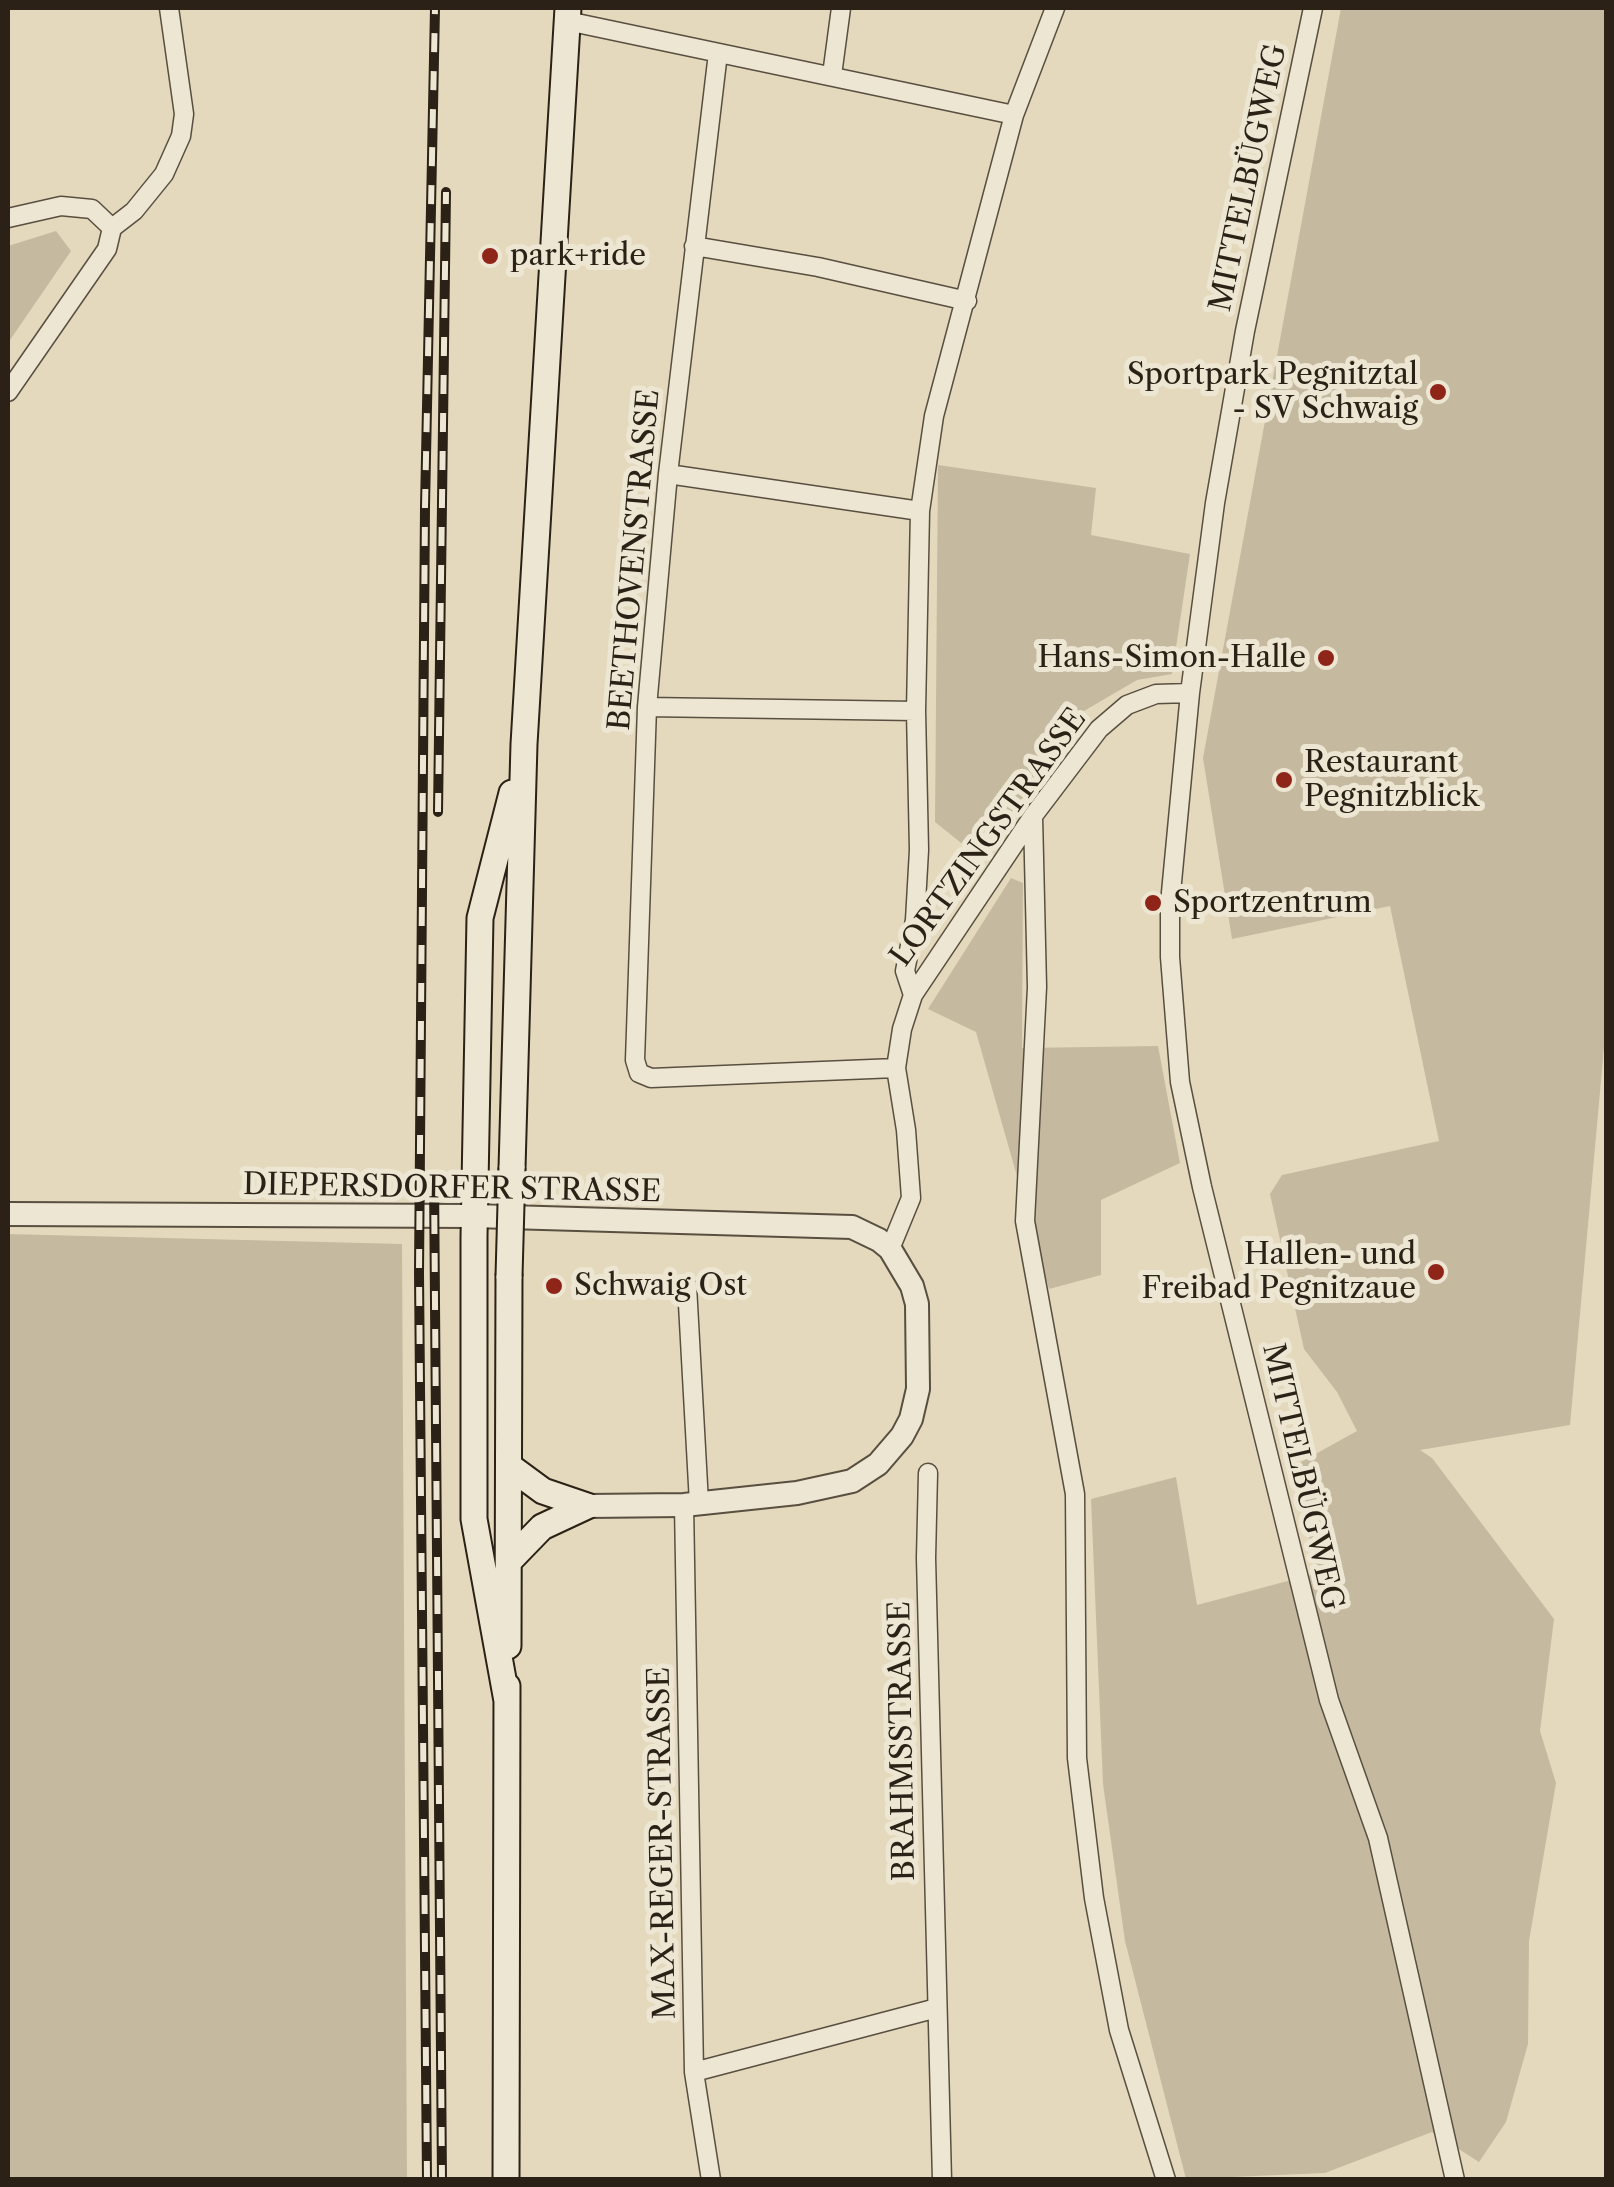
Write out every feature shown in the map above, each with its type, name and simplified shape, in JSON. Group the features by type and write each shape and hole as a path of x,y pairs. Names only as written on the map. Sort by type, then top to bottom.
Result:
{"main road":[{"path":"506,2180 509,1276 524,744 568,14"},
{"path":"507,1700 474,1519 474,1216 480,918 524,744"},
{"path":"509,1466 543,1492 587,1506"},
{"path":"510,1560 542,1527 587,1506"}],"street":[{"path":"8,392 107,249 112,228 134,211 164,174 181,136 184,114 169,8"},
{"path":"832,75 841,8"},
{"path":"912,995 906,971 915,920 919,850 916,711 920,511 934,416 1014,115 1055,8"},
{"name":"MITTELBÜGWEG","path":"1313,8 1242,350 1215,503 1190,693 1170,903 1180,1082 1310,1631 1329,1700 1378,1838 1456,2180"},
{"path":"568,14 718,53 1014,115"},
{"name":"BEETHOVENSTRASSE","path":"718,53 668,474 647,707 635,1060 639,1073 651,1078 896,1068"},
{"path":"8,218 61,206 92,209 112,228"},
{"path":"694,246 818,267 967,301"},
{"path":"668,474 920,511"},
{"name":"LORTZINGSTRASSE","path":"890,1249 910,1198 906,1130 896,1068 912,995 1033,816 1099,729 1127,705 1156,694 1190,693"},
{"path":"647,707 916,711"},
{"path":"1033,816 1037,987 1025,1221 1075,1494 1077,1758 1094,1898 1118,2030 1166,2180"},
{"name":"DIEPERSDORFER STRASSE","path":"8,1214 474,1216 852,1228 890,1249"},
{"path":"587,1506 692,1504 838,1486 866,1474 902,1436 911,1419 918,1389 917,1304 902,1266 890,1249"},
{"path":"688,1286 692,1504"},
{"name":"BRAHMSSTRASSE","path":"928,1472 926,1558 942,2180"},
{"name":"MAX-REGER-STRASSE","path":"692,1504 694,2072 711,2180"},
{"path":"694,2072 936,2008"}],"shaded area":[{"path":"1341,8 1606,8 1606,1025 1570,1425 1420,1450 1432,1458 1554,1619 1540,1731 1556,1783 1529,1941 1528,2044 1506,2122 1479,2162 1432,2132 1325,2173 1186,2179 1125,1941 1103,1784 1091,1499 1176,1477 1197,1605 1318,1573 1292,1467 1357,1431 1337,1392 1304,1349 1270,1194 1282,1175 1439,1141 1390,906 1232,939 1203,758"},
{"path":"56,231 71,251 8,343 8,246"},
{"path":"938,465 1096,488 1091,535 1190,554 1172,674 1137,680 1084,711 980,858 935,822"},
{"path":"1011,878 1023,883 1022,1048 1158,1046 1180,1163 1101,1200 1101,1275 1049,1289 976,1032 928,1009"},
{"path":"8,1234 402,1244 407,2179 8,2179"}],"railway":[{"path":"427,2180 419,1273 425,507 435,8"},
{"path":"438,812 446,192"},
{"path":"434,1177 442,2180"}],"place":[{"name":"park+ride","path":"490,256"},
{"name":"Sportpark Pegnitztal - SV Schwaig","path":"1438,392"},
{"name":"Hans-Simon-Halle","path":"1326,658"},
{"name":"Restaurant Pegnitzblick","path":"1284,780"},
{"name":"Sportzentrum","path":"1153,903"},
{"name":"Hallen- und Freibad Pegnitzaue","path":"1436,1272"},
{"name":"Schwaig Ost","path":"554,1286"}]}
